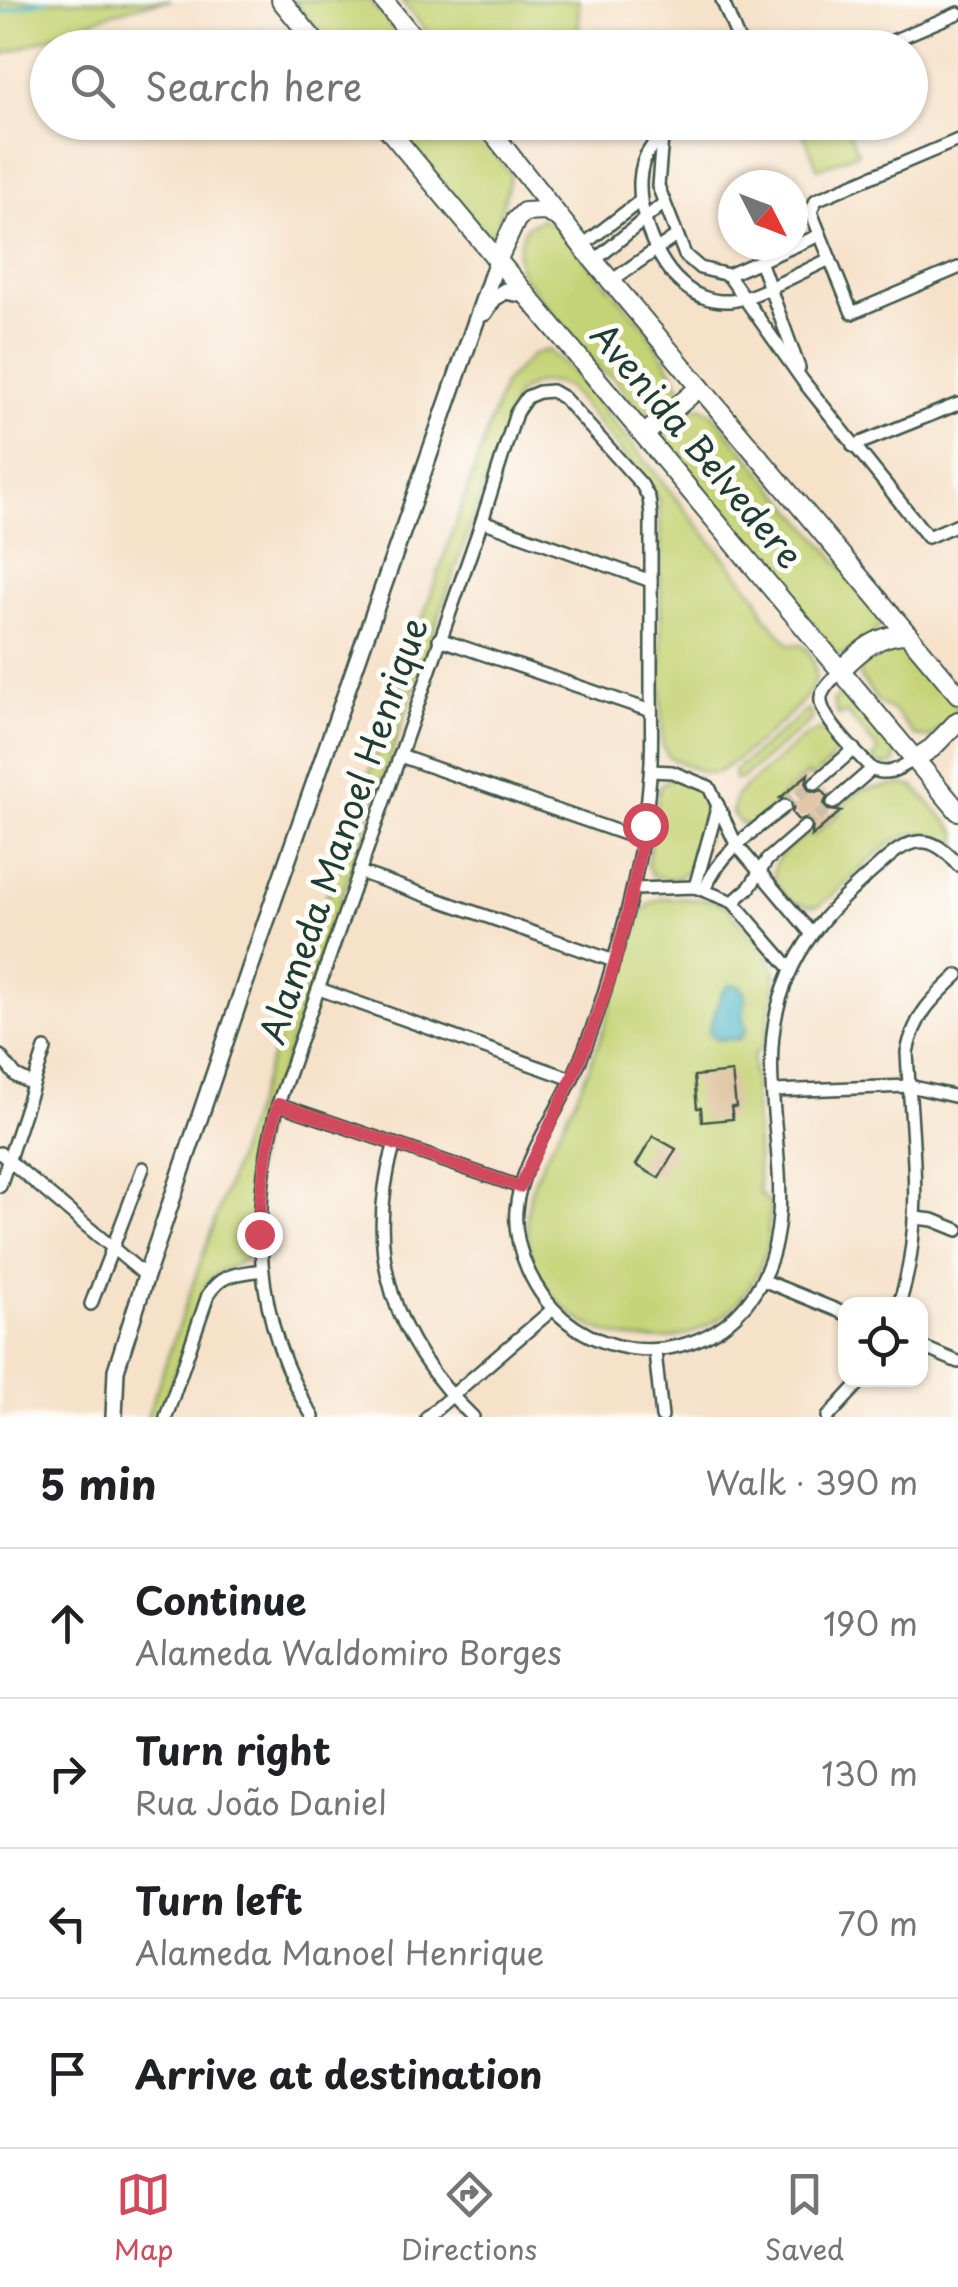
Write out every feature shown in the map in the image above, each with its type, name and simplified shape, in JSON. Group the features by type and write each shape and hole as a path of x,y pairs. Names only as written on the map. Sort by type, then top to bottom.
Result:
{"main road":[{"path":"281,0 305,30"},
{"path":"383,0 407,30"},
{"name":"Avenida Belvedere","path":"397,140 958,811"},
{"name":"Avenida Belvedere","path":"499,140 611,281 958,694"},
{"path":"497,261 516,220 524,212 545,211 563,220"},
{"path":"646,434 700,387"},
{"path":"840,671 878,639 888,634 908,634"},
{"path":"914,759 932,748 958,721"}],"street":[{"path":"722,0 734,30"},
{"path":"918,30 958,13"},
{"path":"659,140 649,150 642,170 640,201 657,249 679,282 701,297 742,299 830,259"},
{"path":"662,140 658,186 676,236 700,268 728,275 820,235"},
{"path":"958,140 816,200 811,212 852,313 958,268"},
{"path":"589,253 640,201"},
{"path":"589,253 664,203"},
{"path":"611,281 676,236"},
{"path":"114,1417 116,1370 146,1276 497,261"},
{"path":"760,261 803,381"},
{"path":"728,275 803,381 928,537 958,524"},
{"path":"477,326 494,298 506,290 526,295"},
{"name":"Alameda Manoel Henrique","path":"313,1417 284,1358 262,1270 260,1190 266,1146 516,413 527,397 552,392 564,398 642,486 649,498 651,581"},
{"path":"853,446 958,404"},
{"path":"482,521 651,581 651,771 635,889 598,1016 520,1187 515,1214 520,1242 538,1291 574,1327 619,1346 654,1352 692,1343 724,1326 751,1301 765,1280 775,1251 780,1217 771,1044 790,970 810,932 846,894 898,850 926,840 938,844 958,865"},
{"path":"440,639 651,711"},
{"path":"840,671 820,700 825,714 854,749 872,769 886,774 914,759"},
{"path":"815,782 854,749"},
{"path":"400,756 642,840"},
{"path":"833,803 872,769"},
{"path":"651,771 672,772 709,787 736,844 810,932"},
{"path":"700,888 718,805"},
{"path":"700,888 736,844 786,806"},
{"path":"732,902 746,892 768,860 805,828"},
{"path":"359,872 614,961"},
{"path":"635,889 700,888 732,902 790,970"},
{"path":"901,1297 916,1218 907,1052 912,1027 930,1001 958,975"},
{"path":"319,989 572,1079"},
{"path":"0,1186 4,1157 46,1049"},
{"path":"0,1056 16,1076 32,1084"},
{"path":"774,1091 909,1086 958,1097"},
{"path":"278,1104 520,1187"},
{"path":"394,1146 382,1205 382,1244 389,1285 405,1330 427,1369 473,1417"},
{"path":"4,1157 146,1276"},
{"path":"91,1304 143,1168"},
{"path":"916,1218 958,1230"},
{"path":"166,1417 215,1282 225,1276 262,1270"},
{"path":"765,1280 838,1311"},
{"path":"426,1417 552,1309"},
{"path":"928,1349 958,1362"},
{"path":"654,1352 662,1417"},
{"path":"828,1417 856,1387"}],"green space":[{"path":"0,0 171,0 127,9 69,30 30,30 30,45 0,55"},
{"path":"293,0 369,0 395,30 318,30"},
{"path":"401,0 579,0 578,30 426,30"},
{"path":"407,140 484,140 511,174 495,235 483,232"},
{"path":"806,140 852,140 858,153 818,169"},
{"path":"541,219 554,225 646,328 673,372 680,396 659,414 640,411 616,380 599,369 522,275 518,257 521,239 526,227"},
{"path":"548,350 568,367 758,598 765,616 790,645 802,644 806,648 814,665 815,680 788,716 719,772 705,773 668,757 662,743 659,501 568,388 541,383 516,396 267,1111 254,1168 250,1255 208,1281 159,1417 147,1417 504,383 533,354"},
{"path":"701,407 710,411 886,618 861,643 842,654 835,652 667,451 665,432 691,410"},
{"path":"898,643 955,700 957,716 929,738 915,736 894,711 878,702 859,675 873,654"},
{"path":"840,694 853,700 896,751 894,764 885,766 875,761 879,751 847,713 838,716 833,702"},
{"path":"807,710 812,714 811,720 735,780 734,771"},
{"path":"820,730 834,738 835,751 830,761 812,778 807,774 780,798 783,803 753,825 740,823 732,813 736,795 805,736"},
{"path":"672,777 699,786 708,814 707,832 694,864 683,874 668,879 652,875 647,866 660,785"},
{"path":"902,784 914,787 958,833 958,852 939,837 921,833 903,837 886,847 820,905 804,905 782,892 774,869 788,848 808,832 813,836 841,812 838,807 862,790"},
{"path":"664,898 709,900 725,905 774,967 776,983 764,1045 753,1060 759,1193 770,1204 769,1227 761,1264 737,1302 705,1327 667,1339 627,1338 589,1325 557,1301 535,1266 528,1207 539,1170 597,1047 638,916 651,903"}],"water":[{"path":"730,984 740,986 746,993 743,1019 747,1030 740,1039 716,1040 709,1029 722,992"}],"building":[{"path":"808,774 809,790 822,790 827,796 827,810 841,811 812,836 813,822 807,818 798,820 792,813 792,800 780,798"},
{"path":"732,1072 736,1107 731,1107 733,1119 702,1122 694,1076"},
{"path":"653,1136 676,1149 659,1178 636,1165"}],"waterway":[{"path":"0,12 46,0"}],"tunnel":[{"path":"785,806 815,783"},
{"path":"805,827 833,803"}],"route":[{"path":"259,1234 266,1146 278,1104 520,1187 598,1016 635,889 645,825"}]}
